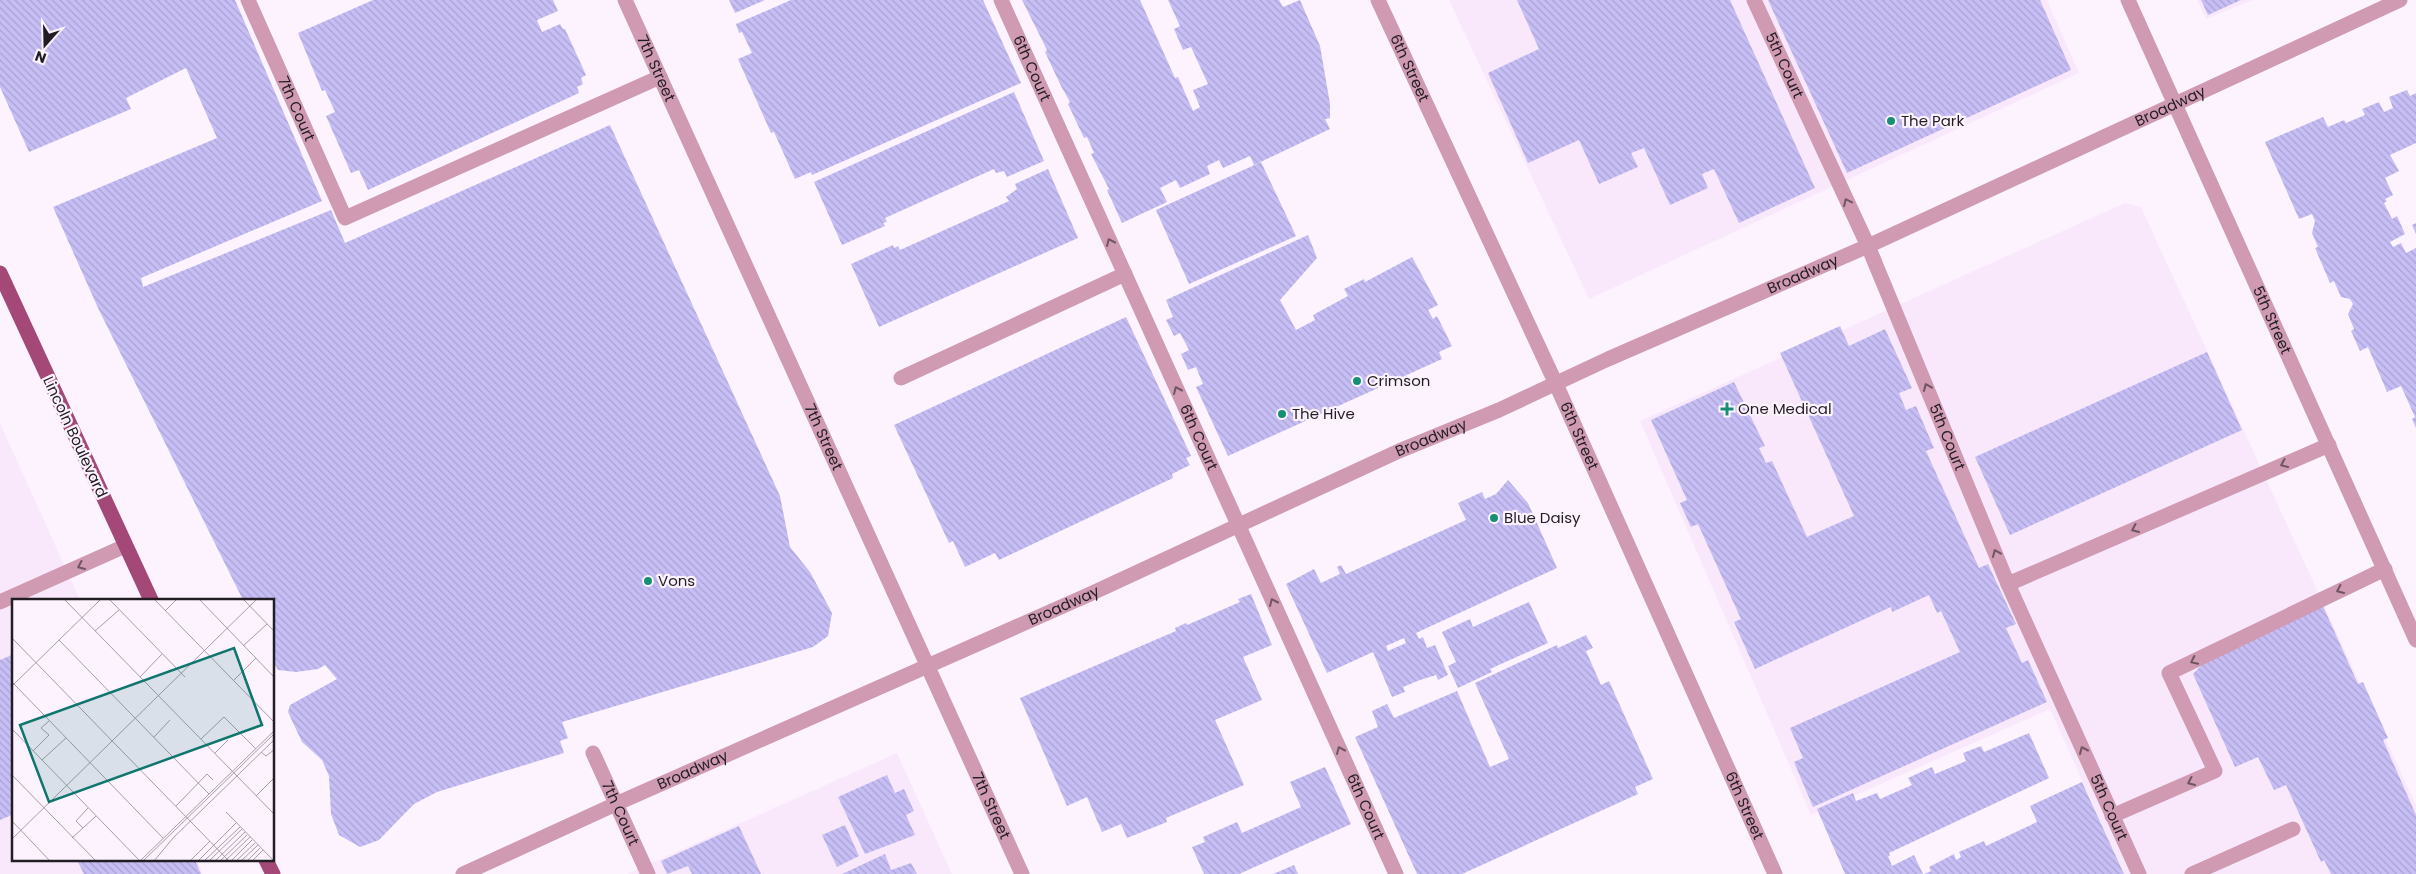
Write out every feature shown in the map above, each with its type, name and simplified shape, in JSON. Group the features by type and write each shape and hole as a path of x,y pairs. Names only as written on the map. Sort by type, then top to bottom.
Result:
{"main road":[{"name":"Lincoln Boulevard","path":"0,273 151,599"},
{"path":"267,862 272,874"}],"street":[{"name":"7th Court","path":"248,0 345,218 660,77"},
{"name":"7th Street","path":"625,0 1022,874"},
{"name":"6th Court","path":"1001,0 1396,874"},
{"name":"6th Street","path":"1378,0 1556,384 1775,874"},
{"name":"5th Court","path":"1754,0 1868,246 2008,584 2139,874"},
{"name":"5th Street","path":"2128,0 2416,640"},
{"name":"Broadway","path":"463,874 618,803 928,667 1400,451 1868,246 2400,0"},
{"path":"901,378 1124,274"},
{"path":"2008,584 2329,445"},
{"path":"0,602 126,546"},
{"path":"2112,816 2215,771 2169,673 2384,570"},
{"name":"7th Court","path":"593,753 618,803 648,874"},
{"path":"2192,874 2293,829"}],"shaded area":[{"path":"1449,0 2047,0 2079,73 1589,299"},
{"path":"2197,0 2253,0 2206,19"},
{"path":"2125,203 2141,207 2416,805 2416,874 2124,874 2050,709 1811,815 1640,421"},
{"path":"0,423 80,599 12,599 12,862 198,862 203,874 0,874"},
{"path":"897,753 952,874 627,874"}],"building":[{"path":"0,0 235,0 322,201 141,278 143,287 331,210 345,243 610,125 780,496 790,547 810,572 832,613 828,636 813,647 562,722 568,738 560,741 564,753 437,792 414,804 379,840 360,847 339,835 331,814 329,776 322,760 302,742 288,712 290,705 337,679 325,665 318,669 296,672 278,670 275,665 275,599 243,599 98,308 53,207 217,138 186,68 126,98 131,109 29,152 0,87"},
{"path":"373,0 553,0 558,11 537,20 542,32 560,24 565,29 586,75 581,78 583,84 577,87 579,93 368,190 359,170 351,173 326,116 335,112 325,90 322,91 298,33"},
{"path":"729,0 765,0 735,13"},
{"path":"791,0 983,0 1021,83 812,175 811,172 795,179 774,132 771,133 738,59 752,53 742,32 739,33 736,24"},
{"path":"1022,0 1140,0 1175,78 1178,77 1193,111 1200,107 1193,90 1208,84 1191,47 1183,50 1174,29 1180,26 1168,0 1279,0 1283,7 1300,0 1320,46 1330,104 1330,118 1325,119 1330,129 1254,165 1250,156 1223,168 1219,160 1207,166 1210,174 1180,188 1176,180 1160,188 1167,202 1122,223 1107,190 1109,189 1091,154 1094,153 1087,137 1084,138 1068,104 1070,102 1045,52 1047,50"},
{"path":"1517,0 1730,0 1815,188 1739,223 1714,169 1702,174 1708,188 1670,205 1644,148 1631,153 1638,167 1599,184 1579,140 1528,163 1488,73 1539,49"},
{"name":"The Park","path":"1768,0 2040,0 2071,70 1847,173"},
{"path":"2201,0 2241,0 2208,15"},
{"path":"2407,90 2410,96 2416,93 2416,143 2390,155 2399,171 2385,178 2393,195 2385,199 2387,201 2384,203 2392,219 2397,216 2405,234 2390,242 2393,247 2401,243 2406,253 2416,248 2416,428 2412,419 2415,417 2401,386 2387,392 2368,347 2360,351 2351,331 2354,329 2348,314 2353,304 2350,299 2341,297 2334,281 2330,283 2315,248 2318,247 2312,233 2315,221 2312,214 2299,219 2265,142 2323,117 2328,127 2344,120 2346,123 2365,115 2362,109 2379,102 2384,112 2393,108 2389,97"},
{"path":"1014,92 1044,161 1007,177 1004,171 996,173 994,169 885,218 887,222 883,223 885,226 842,245 814,182"},
{"path":"1261,162 1296,236 1189,284 1156,210"},
{"path":"1048,169 1078,238 879,327 851,264 893,245 894,248 898,246 900,250 1009,201 1006,197 1017,189 1015,184"},
{"path":"2416,223 2416,234 2412,225"},
{"path":"1308,235 1317,258 1280,300 1296,330 1315,320 1313,315 1348,296 1344,289 1364,279 1365,282 1412,257 1438,305 1428,310 1433,319 1437,316 1452,346 1439,352 1442,359 1228,456 1196,387 1203,384 1196,367 1188,370 1181,354 1189,350 1180,333 1174,336 1166,320 1173,317 1166,300"},
{"path":"1126,317 1191,456 1186,458 1190,465 1172,474 1173,478 999,560 995,553 965,567 953,541 949,543 894,425"},
{"path":"1840,326 1849,346 1885,329 1912,388 1899,393 1906,410 1916,406 1934,448 1926,451 1979,568 1988,564 2016,624 2006,628 2022,663 2028,660 2047,702 1813,807 1794,762 1803,758 1790,728 1960,652 1941,611 1937,613 1929,595 1892,612 1891,607 1755,669 1734,622 1741,619 1698,524 1691,527 1680,503 1687,500 1651,420 1734,382 1765,446 1759,448 1766,463 1772,461 1807,537 1854,516 1780,353"},
{"path":"2207,352 2242,430 2010,535 1975,457"},
{"path":"1508,480 1528,503 1557,568 1416,633 1419,639 1423,637 1427,648 1435,645 1448,675 1438,680 1436,675 1420,680 1403,687 1405,692 1392,697 1373,652 1327,673 1286,584 1314,569 1321,583 1340,574 1337,567 1341,565 1346,574 1466,520 1458,503 1482,492 1485,499 1496,494","holes":["1404,638 1406,643 1388,651 1386,646"]},
{"path":"1251,594 1272,645 1243,657 1262,700 1215,720 1244,785 1166,818 1167,822 1127,838 1121,824 1102,832 1087,797 1067,806 1020,698 1176,631 1175,628 1186,623 1187,625 1240,602 1238,599"},
{"path":"1529,602 1548,643 1490,669 1492,672 1458,688 1448,666 1456,662 1442,632 1470,619 1473,627"},
{"path":"2322,604 2358,684 2363,682 2388,738 2383,740 2416,815 2416,874 2331,874 2324,860 2321,862 2286,785 2274,790 2258,757 2235,767 2193,674 2213,653"},
{"path":"1586,635 1593,648 1586,651 1601,685 1609,681 1653,779 1635,787 1638,794 1462,874 1417,874 1355,737 1378,727 1372,711 1387,704 1394,718 1457,691 1490,767 1509,759 1475,683 1557,645 1558,648"},
{"path":"12,655 12,815 0,820 0,660"},
{"path":"2029,733 2049,778 1889,853 1890,856 1888,856 1892,866 1914,855 1923,874 1845,874 1817,809 1853,793 1856,801 1877,793 1880,799 1912,785 1908,778 1932,767 1935,774 1966,761 1963,753 1981,746 1984,752"},
{"path":"1325,767 1351,824 1239,874 1204,874 1192,847 1205,842 1203,837 1237,822 1242,833 1301,807 1290,782"},
{"path":"887,775 895,793 904,789 914,811 906,815 915,835 865,854 838,797"},
{"path":"2082,782 2124,874 1924,874 1931,871 1929,867 1954,854 1956,860 1961,857 1959,852 1984,841 1986,846 2037,822 2030,806"},
{"path":"845,825 859,856 837,867 822,835"},
{"path":"739,826 761,874 692,874 688,866 667,874 661,861"},
{"path":"885,854 891,870 911,863 917,874 842,874"},
{"path":"78,862 196,862 201,874 84,874"},
{"path":"1294,865 1298,874 1273,874"}],"place":[{"name":"The Park","path":"1891,121"},
{"name":"Crimson","path":"1357,381"},
{"name":"One Medical","path":"1727,409"},
{"name":"The Hive","path":"1282,414"},
{"name":"Blue Daisy","path":"1494,518"},
{"name":"Vons","path":"648,581"}]}
